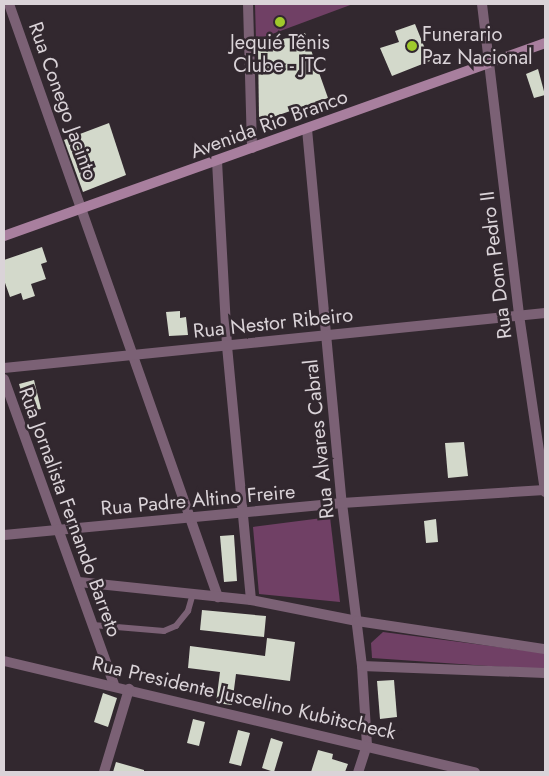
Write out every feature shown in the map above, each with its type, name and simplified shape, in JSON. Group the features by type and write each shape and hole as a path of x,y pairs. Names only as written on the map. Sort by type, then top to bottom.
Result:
{"main road":[{"name":"Avenida Rio Branco","path":"4,236 545,43"}],"street":[{"name":"Rua Conego Jacinto","path":"10,4 193,520 218,596"},
{"path":"248,4 252,148"},
{"name":"Rua Dom Pedro II","path":"482,4 519,315 545,491"},
{"name":"Rua Alvares Cabral","path":"307,129 342,503 362,666 367,745"},
{"path":"217,161 227,346 242,514 252,600"},
{"name":"Rua Nestor Ribeiro","path":"4,368 133,353 227,346 545,312"},
{"name":"Rua Jornalista Fernando Barreto","path":"4,379 58,530 79,582 114,685"},
{"name":"Rua Padre Altino Freire","path":"4,535 193,520 342,503 545,491"},
{"path":"79,582 252,600 356,622 545,649"},
{"name":"Rua Presidente Juscelino Kubitscheck","path":"4,661 114,685 475,772"},
{"path":"362,666 545,673"},
{"path":"104,772 129,689"},
{"path":"358,772 367,745"}],"lane":[{"path":"93,625 164,632 176,626 188,610 193,594"}],"shaded area":[{"name":"Jequié Tênis Clube - JTC","path":"255,4 353,4 256,40"},
{"path":"330,517 340,602 259,594 253,527"},
{"path":"383,632 545,653 545,670 372,658 371,643"}],"building":[{"name":"Funerario Paz Nacional","path":"415,24 430,61 392,76 380,48 399,42 395,31"},
{"path":"305,33 328,98 270,118 259,118 258,46"},
{"path":"538,69 545,95 534,98 526,74"},
{"path":"109,123 126,175 83,192 64,140"},
{"path":"42,247 47,262 41,264 46,279 31,284 35,296 23,300 21,293 10,297 4,280 4,260"},
{"path":"180,311 180,318 186,317 188,335 169,336 166,312"},
{"path":"34,380 41,409 27,412 19,384"},
{"path":"464,442 468,476 448,478 445,443"},
{"path":"436,519 438,542 426,543 424,521"},
{"path":"234,535 237,581 224,582 220,536"},
{"path":"202,610 266,616 264,637 200,630"},
{"path":"267,638 295,642 290,681 236,674 232,705 216,703 220,672 188,668 190,646 265,656"},
{"path":"394,680 397,717 380,719 377,681"},
{"path":"103,693 117,698 108,727 94,722"},
{"path":"193,719 205,722 199,746 187,743"},
{"path":"238,730 250,733 241,766 229,763"},
{"path":"271,738 283,742 274,772 262,768"},
{"path":"318,750 333,754 332,759 348,764 345,772 311,772"},
{"path":"116,762 144,770 144,772 113,772"}],"place":[{"name":"Jequié Tênis Clube - JTC","path":"280,22"},
{"name":"Funerario Paz Nacional","path":"412,46"}]}
